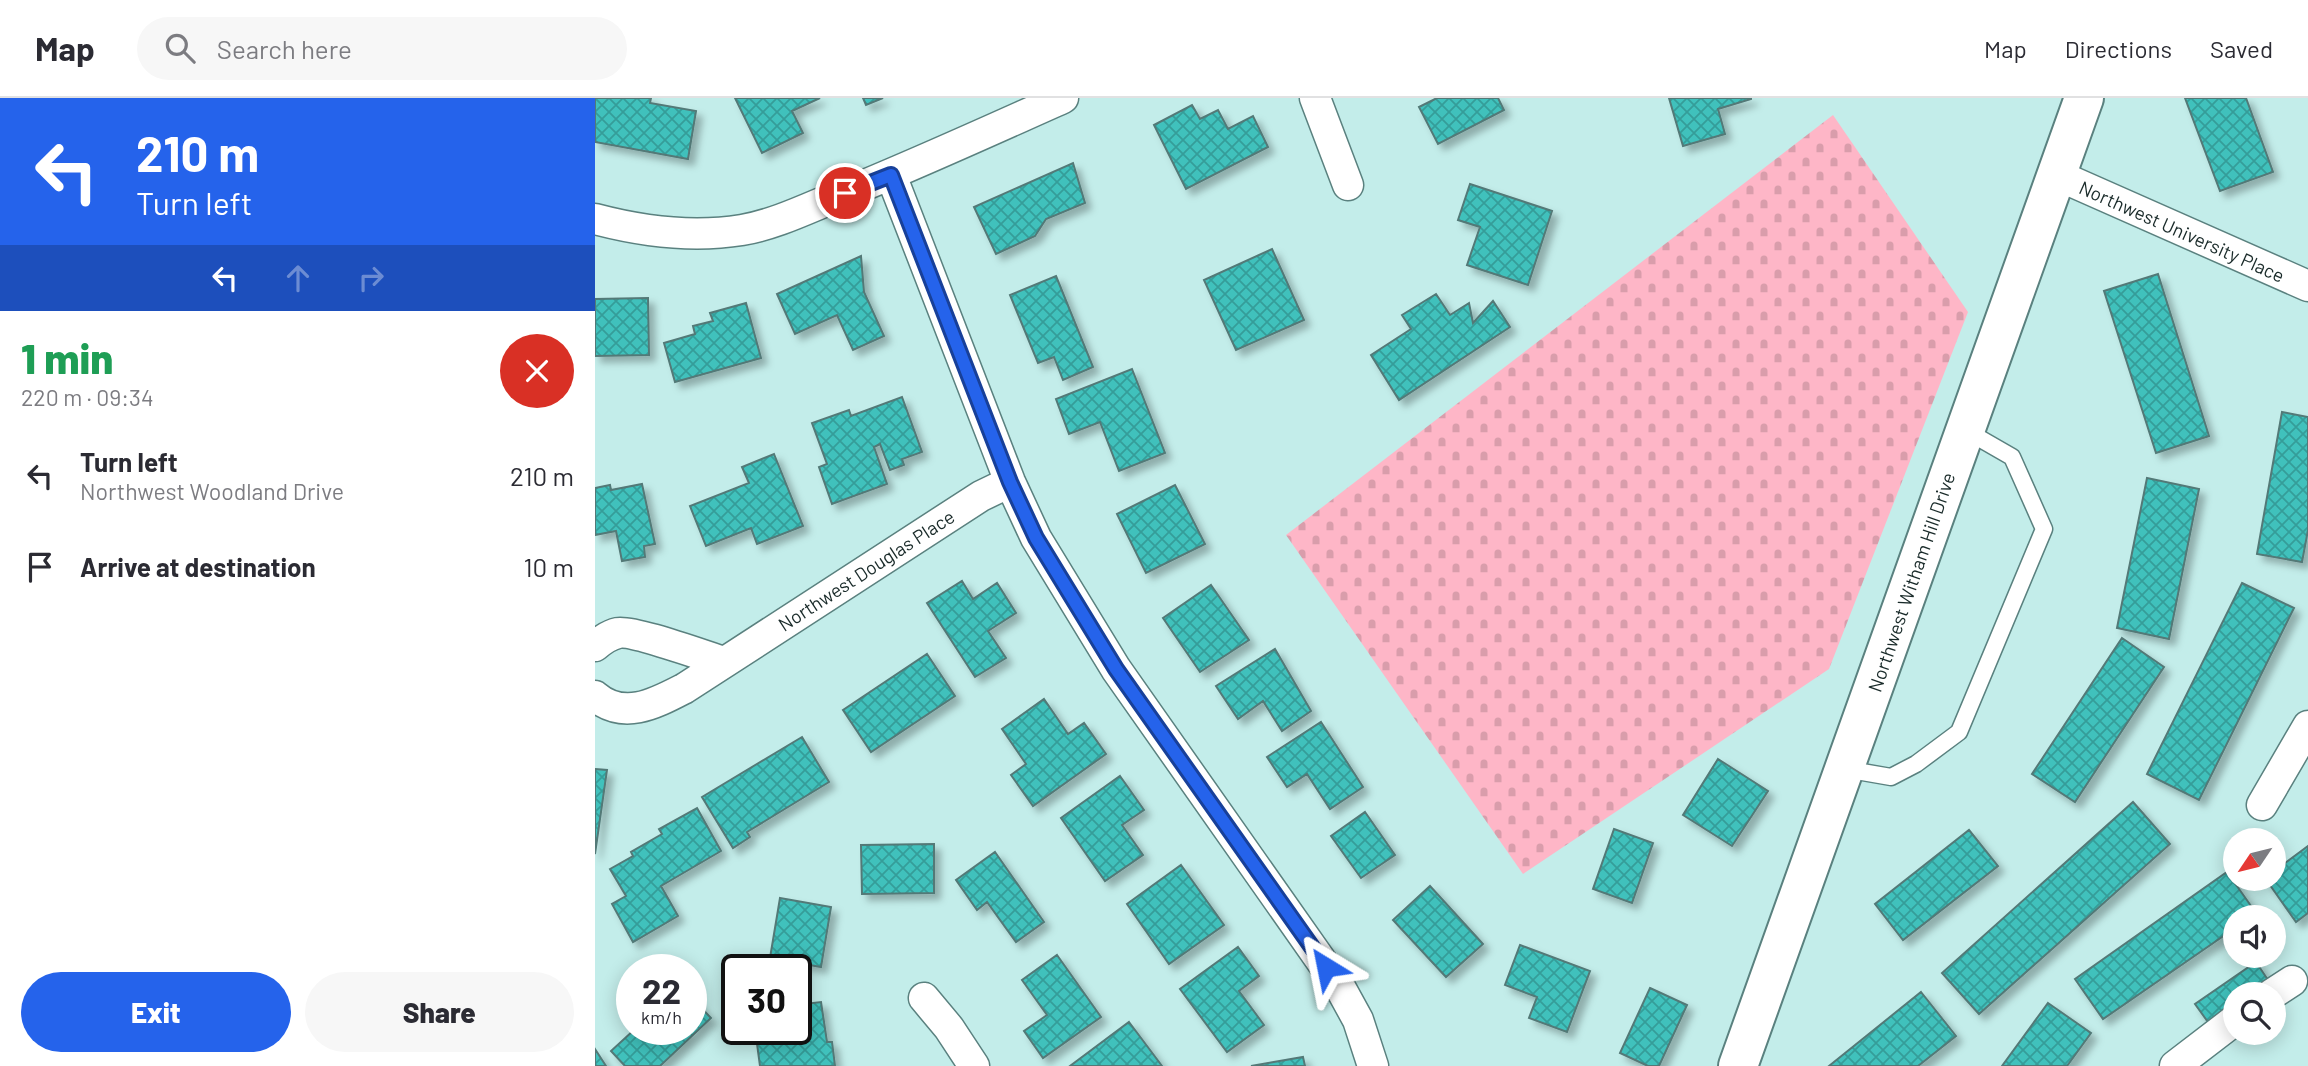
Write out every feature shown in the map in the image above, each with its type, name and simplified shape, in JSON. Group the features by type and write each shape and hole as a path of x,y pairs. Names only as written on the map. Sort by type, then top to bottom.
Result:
{"street":[{"path":"595,219 658,233 693,234 744,230 777,221 891,175 1062,98"},
{"path":"1315,98 1348,185"},
{"name":"Northwest Witham Hill Drive","path":"1738,1066 2084,98"},
{"path":"891,175 1010,482 1036,538 1116,669 1341,989 1357,1020 1373,1066"},
{"name":"Northwest University Place","path":"2057,175 2308,286"},
{"name":"Northwest Douglas Place","path":"595,696 614,707 638,709 653,705 981,496 1010,482"},
{"path":"595,646 607,636 621,632 637,633 659,643 724,662"},
{"path":"2262,805 2308,726"},
{"path":"924,998 949,1028 974,1066"},
{"path":"2175,1066 2223,1029"}],"lane":[{"path":"1845,769 1891,777 1916,764 1959,732 2044,529 2012,457 1965,430"}],"green space":[{"path":"1833,115 1968,312 1829,669 1523,874 1286,535"}],"building":[{"path":"595,98 651,98 650,103 696,111 688,159 595,142"},
{"path":"735,98 820,98 792,111 803,133 762,153"},
{"path":"863,98 883,98 866,105"},
{"path":"1437,98 1498,98 1504,110 1438,144 1419,107"},
{"path":"1669,98 1751,99 1718,109 1725,134 1683,146"},
{"path":"2185,98 2246,98 2273,172 2220,191"},
{"path":"1192,105 1200,119 1218,110 1228,129 1253,116 1268,147 1186,189 1154,125"},
{"path":"1073,163 1085,203 1046,219 1035,236 996,254 974,207"},
{"path":"1470,184 1552,211 1528,285 1467,265 1480,227 1458,220"},
{"path":"1272,249 1304,320 1236,350 1204,280"},
{"path":"861,256 864,292 884,336 853,350 837,315 795,334 777,294"},
{"path":"2158,274 2209,436 2156,453 2104,291"},
{"path":"1056,276 1093,367 1063,380 1054,357 1038,363 1010,295"},
{"path":"1436,294 1450,315 1469,303 1473,323 1493,301 1510,327 1399,400 1371,355 1411,329 1402,315"},
{"path":"648,298 649,355 595,356 595,299"},
{"path":"746,303 761,358 675,382 664,343 695,334 693,326 713,321 710,313"},
{"path":"1132,369 1165,453 1119,471 1100,422 1069,434 1056,399"},
{"path":"902,397 922,452 902,459 904,465 890,470 880,444 874,447 887,484 832,504 819,467 827,464 812,423 849,410 851,416"},
{"path":"2282,412 2308,417 2308,530 2302,562 2257,554"},
{"path":"774,454 803,526 757,544 751,528 706,546 690,506 749,483 742,467"},
{"path":"2147,478 2199,489 2169,639 2117,628"},
{"path":"642,484 655,544 644,546 645,557 622,561 616,531 595,535 595,488 610,485 611,490"},
{"path":"1175,485 1205,544 1146,573 1117,514"},
{"path":"962,581 973,599 997,583 1016,613 988,631 1006,658 975,677 927,603"},
{"path":"2242,583 2294,608 2199,800 2147,774"},
{"path":"1211,585 1249,640 1200,672 1163,618"},
{"path":"2122,638 2164,667 2075,802 2032,774"},
{"path":"1275,649 1311,711 1282,731 1263,701 1238,719 1216,686"},
{"path":"927,654 955,696 871,752 843,710"},
{"path":"1044,699 1068,734 1084,723 1106,754 1033,806 1011,775 1026,764 1002,729"},
{"path":"1321,722 1363,787 1330,809 1307,774 1287,787 1267,757"},
{"path":"802,737 829,782 747,832 750,837 733,848 702,797"},
{"path":"1718,759 1768,791 1732,846 1683,815"},
{"path":"595,769 607,770 595,854"},
{"path":"1120,776 1144,810 1122,825 1143,855 1105,881 1061,818"},
{"path":"2133,802 2170,844 1979,1014 1942,973"},
{"path":"697,808 721,851 661,886 678,916 633,942 612,904 626,896 610,869 633,856 631,852 662,834 659,829"},
{"path":"1365,812 1395,855 1361,878 1331,836"},
{"path":"1614,829 1653,843 1632,903 1593,889"},
{"path":"1969,830 1998,866 1903,940 1875,904"},
{"path":"934,844 934,893 862,894 861,845"},
{"path":"2308,846 2308,913 2296,922 2274,891 2286,891 2286,862"},
{"path":"995,852 1044,922 1016,942 987,902 977,910 956,880"},
{"path":"1181,865 1224,925 1169,964 1127,904"},
{"path":"2223,875 2223,891 2240,891 2250,905 2223,905 2223,936 2103,1019 2075,979"},
{"path":"1430,886 1483,944 1446,977 1393,920"},
{"path":"780,898 831,907 821,967 812,965 812,954 771,954"},
{"path":"1520,945 1590,971 1567,1032 1529,1018 1537,997 1505,985"},
{"path":"1238,947 1259,976 1239,991 1264,1025 1227,1052 1180,989"},
{"path":"1057,955 1101,1017 1043,1058 1024,1031 1047,1015 1022,980"},
{"path":"2247,968 2260,968 2268,980 2265,982 2227,982"},
{"path":"2223,985 2223,1011 2208,1022 2195,1004"},
{"path":"1650,988 1687,1005 1659,1066 1648,1066 1620,1053"},
{"path":"1921,992 1956,1036 1918,1066 1829,1066"},
{"path":"821,1002 827,1042 832,1042 835,1066 760,1066 757,1045 812,1045 812,1003"},
{"path":"2048,1003 2091,1033 2067,1066 2002,1066"},
{"path":"1129,1022 1162,1066 1070,1066"},
{"path":"618,1045 682,1045 660,1066 625,1066 611,1051"},
{"path":"595,1049 606,1066 595,1066"},
{"path":"1303,1057 1305,1066 1251,1066"}],"route":[{"path":"845,193 891,175 1010,482 1036,538 1116,669 1326,967"}]}
